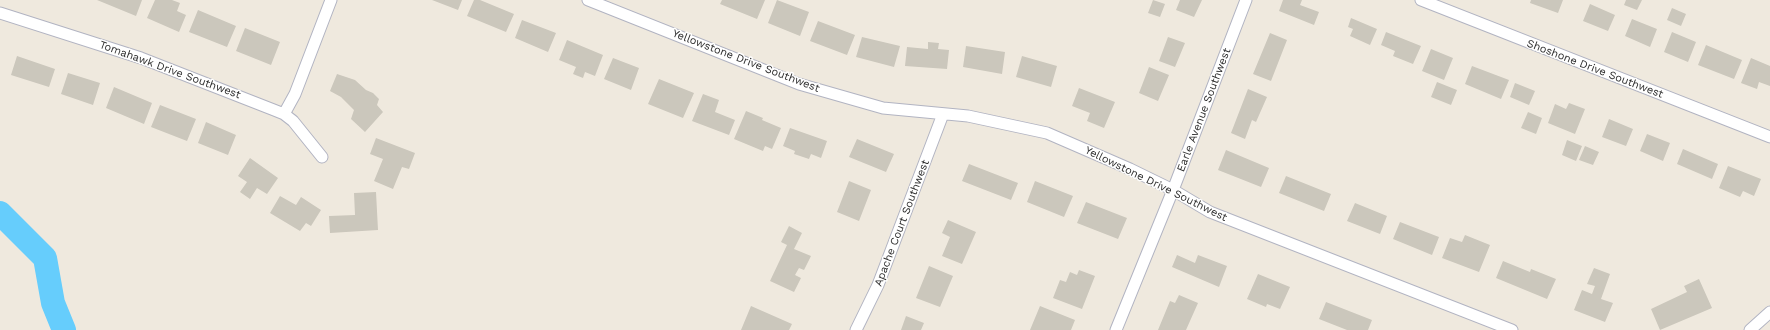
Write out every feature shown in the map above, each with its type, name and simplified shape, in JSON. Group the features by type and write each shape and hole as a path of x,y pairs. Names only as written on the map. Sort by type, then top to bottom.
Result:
{"street":[{"path":"284,114 295,94 332,0"},
{"name":"Yellowstone Drive Southwest","path":"588,0 799,84 883,108 968,116 1047,133 1173,190 1210,212 1512,330"},
{"name":"Earle Avenue Southwest","path":"1116,330 1173,190 1246,0"},
{"name":"Shoshone Drive Southwest","path":"1421,0 1770,137"},
{"name":"Tomahawk Drive Southwest","path":"0,13 141,58 284,114 300,129 322,157"},
{"name":"Apache Court Southwest","path":"856,330 878,285 943,114"},
{"path":"1750,330 1770,312"}],"building":[{"path":"97,0 142,0 136,16"},
{"path":"155,0 172,0 180,3 177,11 186,15 179,32 147,18"},
{"path":"432,0 462,0 458,10"},
{"path":"474,0 480,0 514,14 506,32 467,16"},
{"path":"722,0 765,0 757,19 720,4"},
{"path":"777,0 809,12 800,36 768,23"},
{"path":"1153,0 1165,4 1160,17 1148,13"},
{"path":"1180,0 1202,0 1194,17 1176,10"},
{"path":"1283,0 1302,0 1300,5 1319,12 1314,25 1279,11"},
{"path":"1531,0 1563,0 1558,13 1530,3"},
{"path":"1626,0 1642,0 1637,10 1624,5"},
{"path":"1590,4 1615,15 1608,31 1583,21"},
{"path":"1672,8 1686,14 1681,26 1667,20"},
{"path":"198,10 236,26 227,47 189,32"},
{"path":"1351,18 1377,29 1370,45 1350,36 1353,29 1348,27"},
{"path":"1632,19 1657,29 1650,47 1625,36"},
{"path":"522,20 556,33 548,52 515,38"},
{"path":"818,21 855,35 847,55 810,41"},
{"path":"245,28 280,42 271,65 236,51"},
{"path":"1386,32 1421,46 1413,64 1393,56 1395,51 1381,45"},
{"path":"1672,32 1696,42 1688,62 1664,52"},
{"path":"1270,33 1287,40 1271,81 1253,74"},
{"path":"862,37 900,46 894,67 856,57"},
{"path":"1168,37 1185,43 1175,67 1159,61"},
{"path":"567,40 603,55 595,76 585,72 583,78 573,74 576,67 559,60"},
{"path":"928,42 939,43 938,49 949,50 947,69 905,66 907,47 928,49"},
{"path":"1706,45 1742,60 1734,79 1698,65"},
{"path":"966,46 1005,52 1002,74 963,67"},
{"path":"1431,49 1453,58 1444,80 1422,71"},
{"path":"17,56 55,69 49,87 11,75"},
{"path":"1022,56 1057,66 1051,87 1016,77"},
{"path":"613,58 639,68 631,90 604,79"},
{"path":"1751,58 1770,66 1770,86 1759,82 1757,89 1741,83"},
{"path":"1472,66 1509,80 1501,99 1465,84"},
{"path":"1149,67 1169,75 1158,101 1139,93"},
{"path":"68,73 100,83 93,105 61,94"},
{"path":"337,74 355,80 379,99 377,105 383,112 365,132 351,119 354,110 341,97 330,91"},
{"path":"659,79 694,93 683,118 648,104"},
{"path":"1437,82 1457,90 1451,105 1431,97"},
{"path":"1515,83 1535,91 1529,105 1510,97"},
{"path":"114,87 152,103 144,124 106,108"},
{"path":"1079,88 1115,102 1104,128 1087,121 1090,113 1072,106"},
{"path":"1248,89 1267,97 1256,122 1252,120 1245,139 1231,133"},
{"path":"703,94 719,100 715,112 735,120 729,135 692,121"},
{"path":"1569,103 1585,109 1575,134 1548,123 1555,104 1566,109"},
{"path":"160,105 196,119 187,141 151,127"},
{"path":"746,111 781,128 772,149 765,146 763,151 734,139"},
{"path":"1528,112 1542,118 1536,134 1521,128"},
{"path":"1609,119 1633,129 1626,146 1602,137"},
{"path":"206,122 236,135 228,155 198,143"},
{"path":"790,128 827,141 821,158 811,154 809,159 794,154 795,151 783,146"},
{"path":"1647,134 1670,143 1663,161 1640,151"},
{"path":"376,138 415,153 409,169 402,167 393,189 374,181 383,159 370,154"},
{"path":"857,139 894,154 886,172 849,157"},
{"path":"1567,140 1582,146 1576,161 1562,155"},
{"path":"1585,146 1599,152 1593,165 1579,160"},
{"path":"1683,149 1718,164 1712,179 1677,164"},
{"path":"1226,150 1269,168 1261,187 1218,170"},
{"path":"250,158 278,178 267,194 257,188 250,199 240,192 247,182 238,176"},
{"path":"969,164 1018,183 1011,200 962,181"},
{"path":"1728,166 1761,179 1754,196 1743,191 1740,197 1719,188"},
{"path":"1286,176 1331,194 1324,211 1279,193"},
{"path":"849,181 871,190 859,221 837,212"},
{"path":"1035,181 1073,196 1064,217 1027,202"},
{"path":"376,192 378,230 330,233 329,216 355,215 354,193"},
{"path":"280,196 296,205 301,197 321,210 311,226 306,223 300,231 270,213"},
{"path":"1086,202 1127,218 1118,239 1077,223"},
{"path":"1355,203 1387,216 1380,234 1347,221"},
{"path":"948,220 976,232 962,264 942,256 950,237 942,233"},
{"path":"1400,222 1439,237 1432,255 1393,239"},
{"path":"789,226 802,233 794,249 811,256 804,270 799,268 795,275 801,278 794,292 770,281 787,245 781,242"},
{"path":"1465,235 1490,245 1479,272 1442,258 1450,238 1462,242"},
{"path":"1177,255 1195,263 1198,255 1227,266 1219,287 1172,267"},
{"path":"1503,261 1530,272 1531,269 1556,279 1547,299 1496,278"},
{"path":"929,266 953,276 940,307 916,298"},
{"path":"1594,268 1610,274 1601,299 1613,303 1605,322 1574,310 1582,290 1592,294 1595,286 1587,284"},
{"path":"1079,270 1095,276 1082,309 1053,298 1060,280 1066,282 1070,272 1077,275"},
{"path":"1258,274 1290,287 1280,309 1267,304 1266,307 1247,299"},
{"path":"1699,279 1712,308 1660,330 1651,309 1687,292 1684,286"},
{"path":"1179,295 1198,303 1186,330 1158,330 1170,301 1175,303"},
{"path":"1326,302 1372,320 1368,330 1347,330 1319,319"},
{"path":"751,306 792,324 789,330 741,330"},
{"path":"1040,306 1075,320 1071,330 1030,330"},
{"path":"906,316 924,323 921,330 901,330"}],"waterway":[{"path":"0,213 45,258 53,303 64,330"}]}
